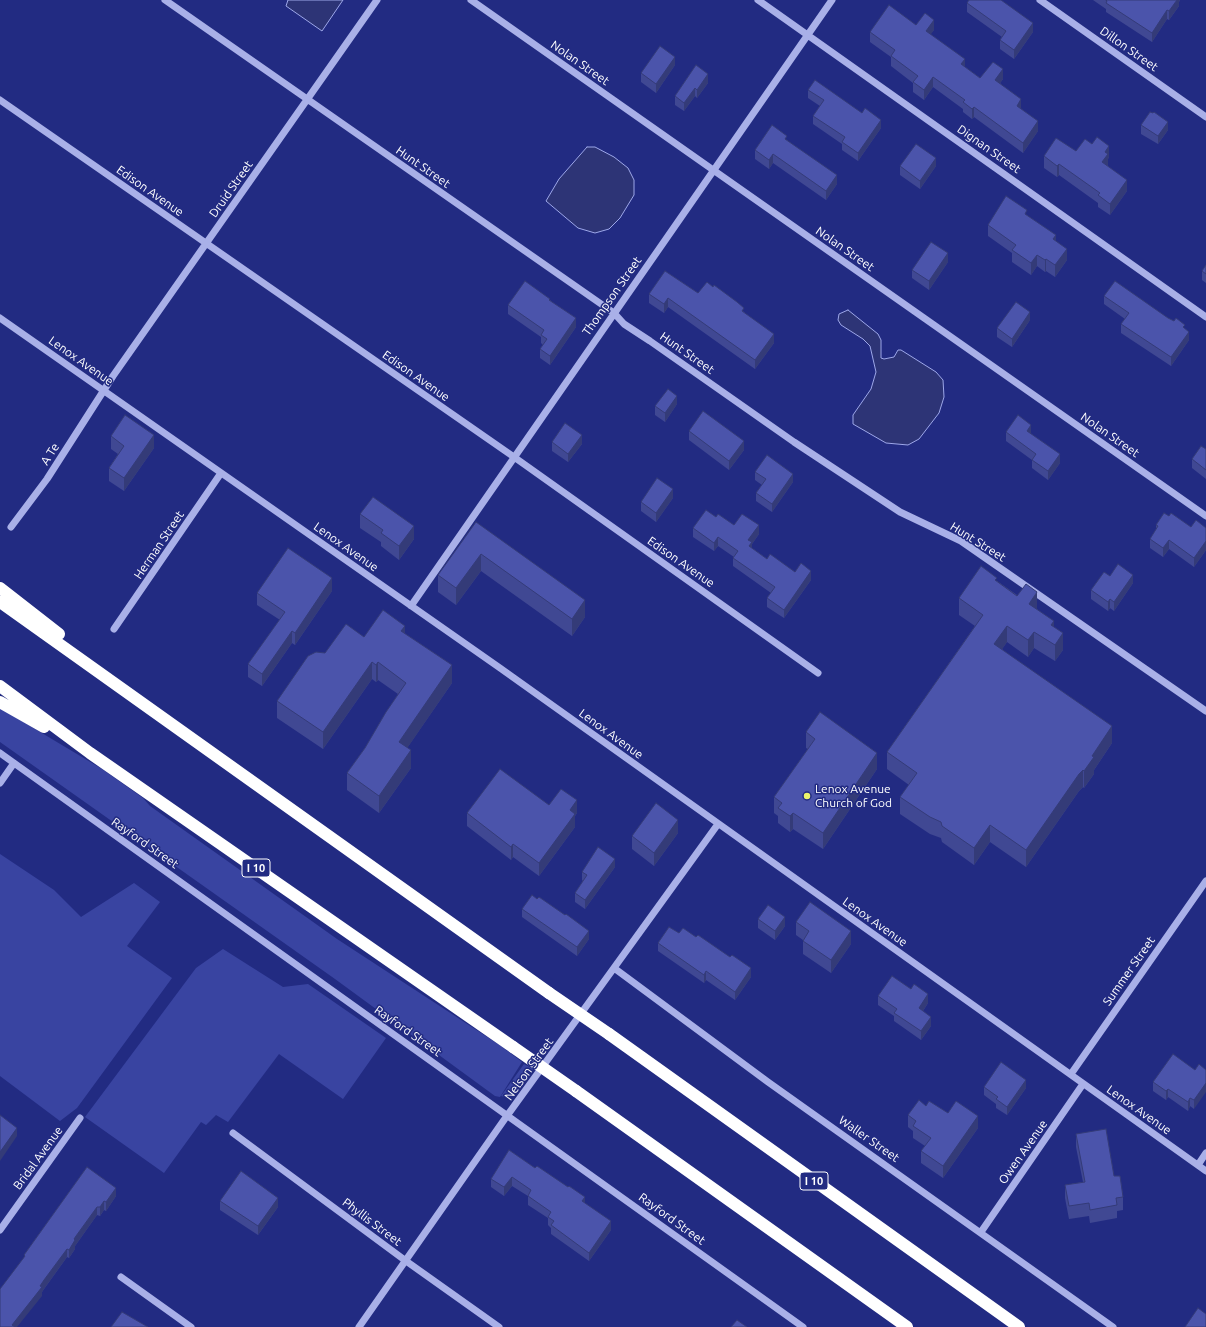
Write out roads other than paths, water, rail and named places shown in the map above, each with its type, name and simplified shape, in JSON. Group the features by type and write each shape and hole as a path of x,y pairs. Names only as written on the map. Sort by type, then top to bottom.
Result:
{"highway":[{"path":"0,588 172,725"},
{"name":"I 10","path":"0,602 1019,1327"},
{"name":"I 10","path":"0,686 90,753 576,1091 907,1327"},
{"path":"0,702 90,753"}],"street":[{"name":"Hunt Street","path":"165,0 614,313 624,324 794,442 900,512 961,541 1206,711"},
{"name":"Druid Street","path":"104,390 377,0"},
{"name":"Nolan Street","path":"471,0 1206,516"},
{"name":"Dignan Street","path":"758,0 1206,317"},
{"name":"Thompson Street","path":"411,606 832,0"},
{"name":"Dillon Street","path":"1040,0 1206,116"},
{"name":"Edison Avenue","path":"0,100 514,457 818,673"},
{"name":"Lenox Avenue","path":"0,318 411,606 1206,1171"},
{"name":"A Te","path":"11,527 47,479 104,390"},
{"name":"Herman Street","path":"114,629 221,473"},
{"name":"Rayford Street","path":"0,753 804,1327"},
{"path":"0,783 14,763"},
{"name":"Nelson Street","path":"359,1327 508,1115 553,1055 718,824"},
{"name":"Summer Street","path":"1071,1074 1206,881"},
{"name":"Waller Street","path":"614,968 768,1082 1113,1327"},
{"name":"Owen Avenue","path":"981,1232 1083,1084"},
{"name":"Bridal Avenue","path":"0,1230 80,1118"},
{"name":"Phyllis Street","path":"233,1132 406,1261 499,1327"},
{"path":"1198,1165 1206,1153"},
{"path":"120,1277 191,1327"}],"place":[{"name":"Lenox Avenue Church of God","path":"807,796"}]}
